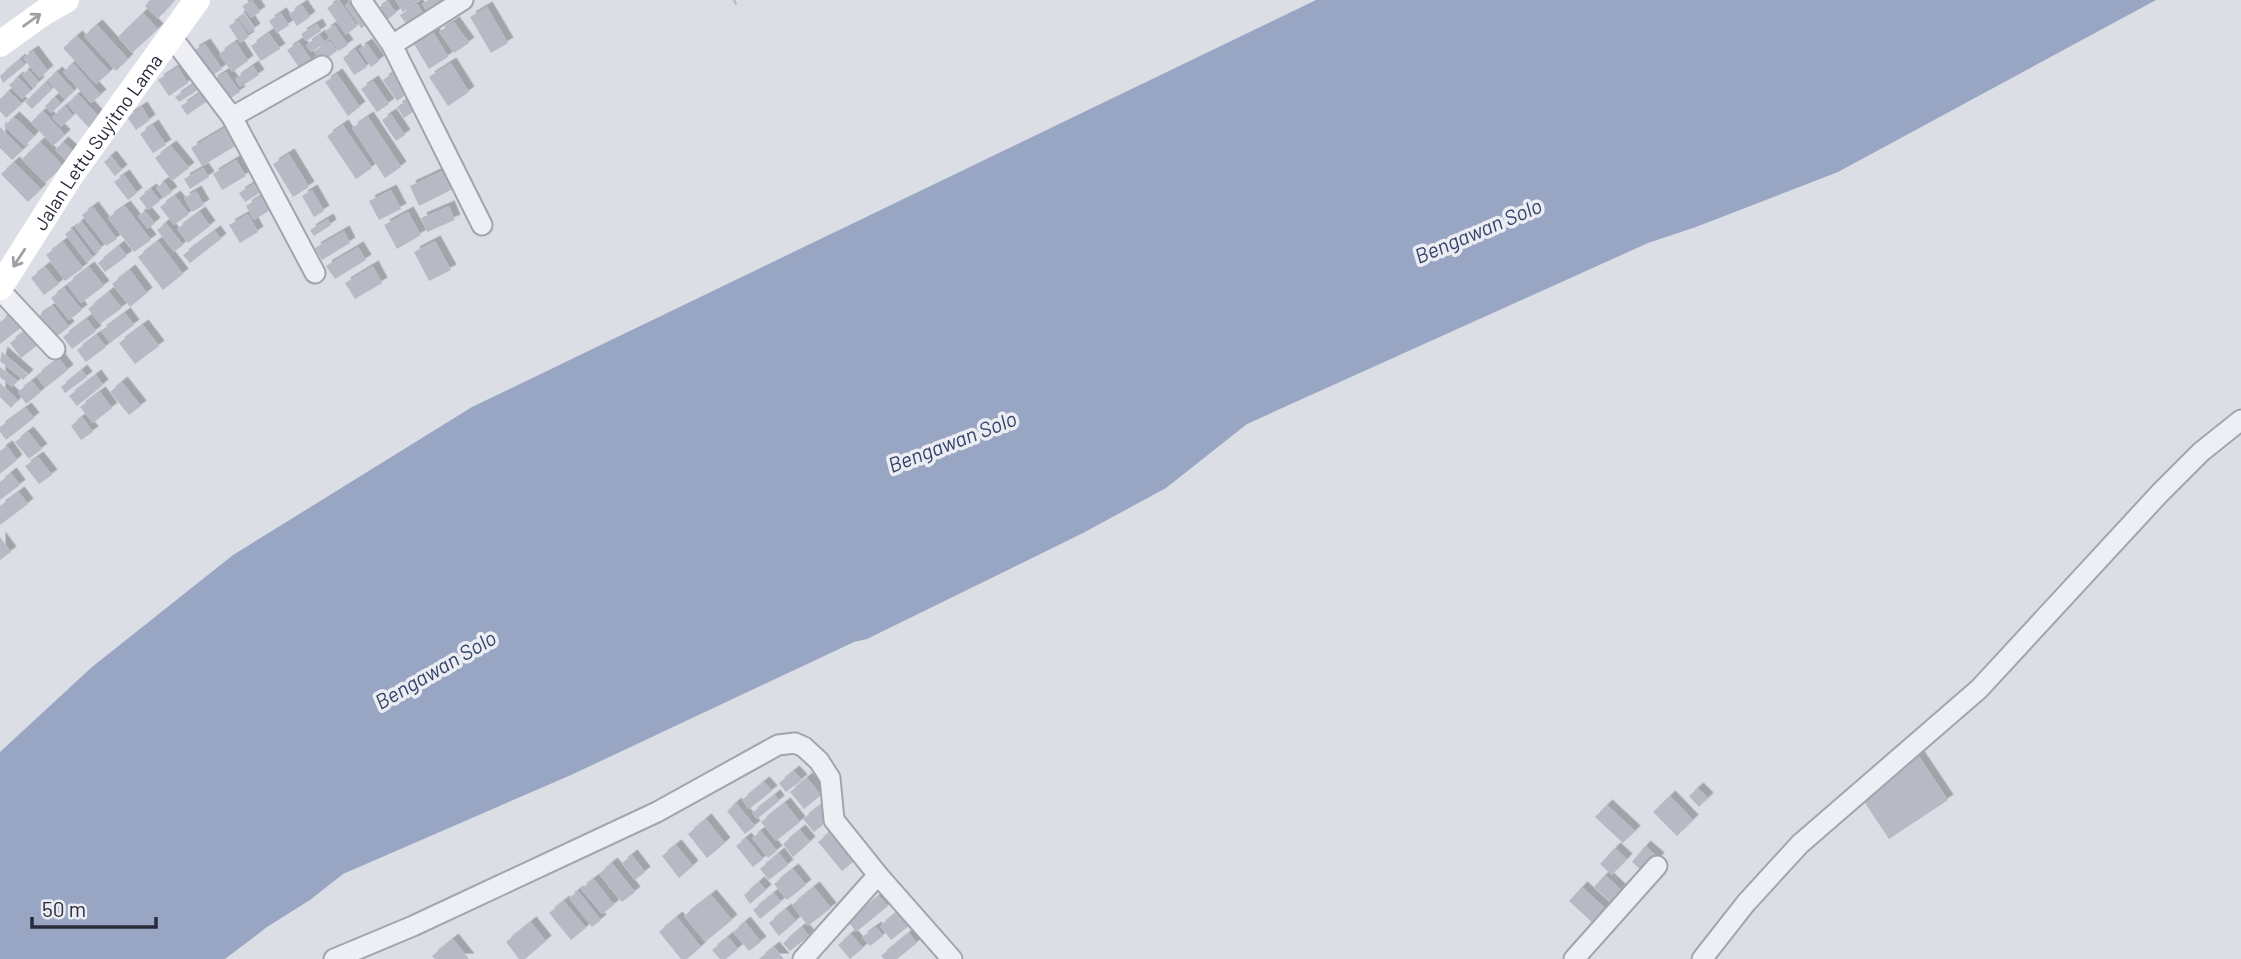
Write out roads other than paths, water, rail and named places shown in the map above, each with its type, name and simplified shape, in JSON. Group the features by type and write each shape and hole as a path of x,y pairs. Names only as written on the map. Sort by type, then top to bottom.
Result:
{"main road":[{"path":"0,44 66,0"},
{"name":"Jalan Lettu Suyitno Lama","path":"0,288 71,175 197,0"}],"street":[{"path":"361,0 392,45 482,225"},
{"path":"392,45 463,0"},
{"path":"171,36 232,117 315,273"},
{"path":"232,117 321,66"},
{"path":"0,288 55,349"},
{"path":"1702,959 1746,903 1800,844 1979,689 2160,494 2201,452 2241,420"},
{"path":"334,959 365,954 425,920 657,812 778,745 795,743 820,761 830,778 834,820 878,875 953,959"},
{"path":"1574,959 1657,866"},
{"path":"803,959 878,875"}],"water":[{"name":"Bengawan Solo","path":"1316,0 2156,0 1838,172 1648,243 1247,424 1166,488 1083,533 867,639 854,642 571,775 343,874 225,959 0,959 0,752 92,667 233,555 472,407"}]}
